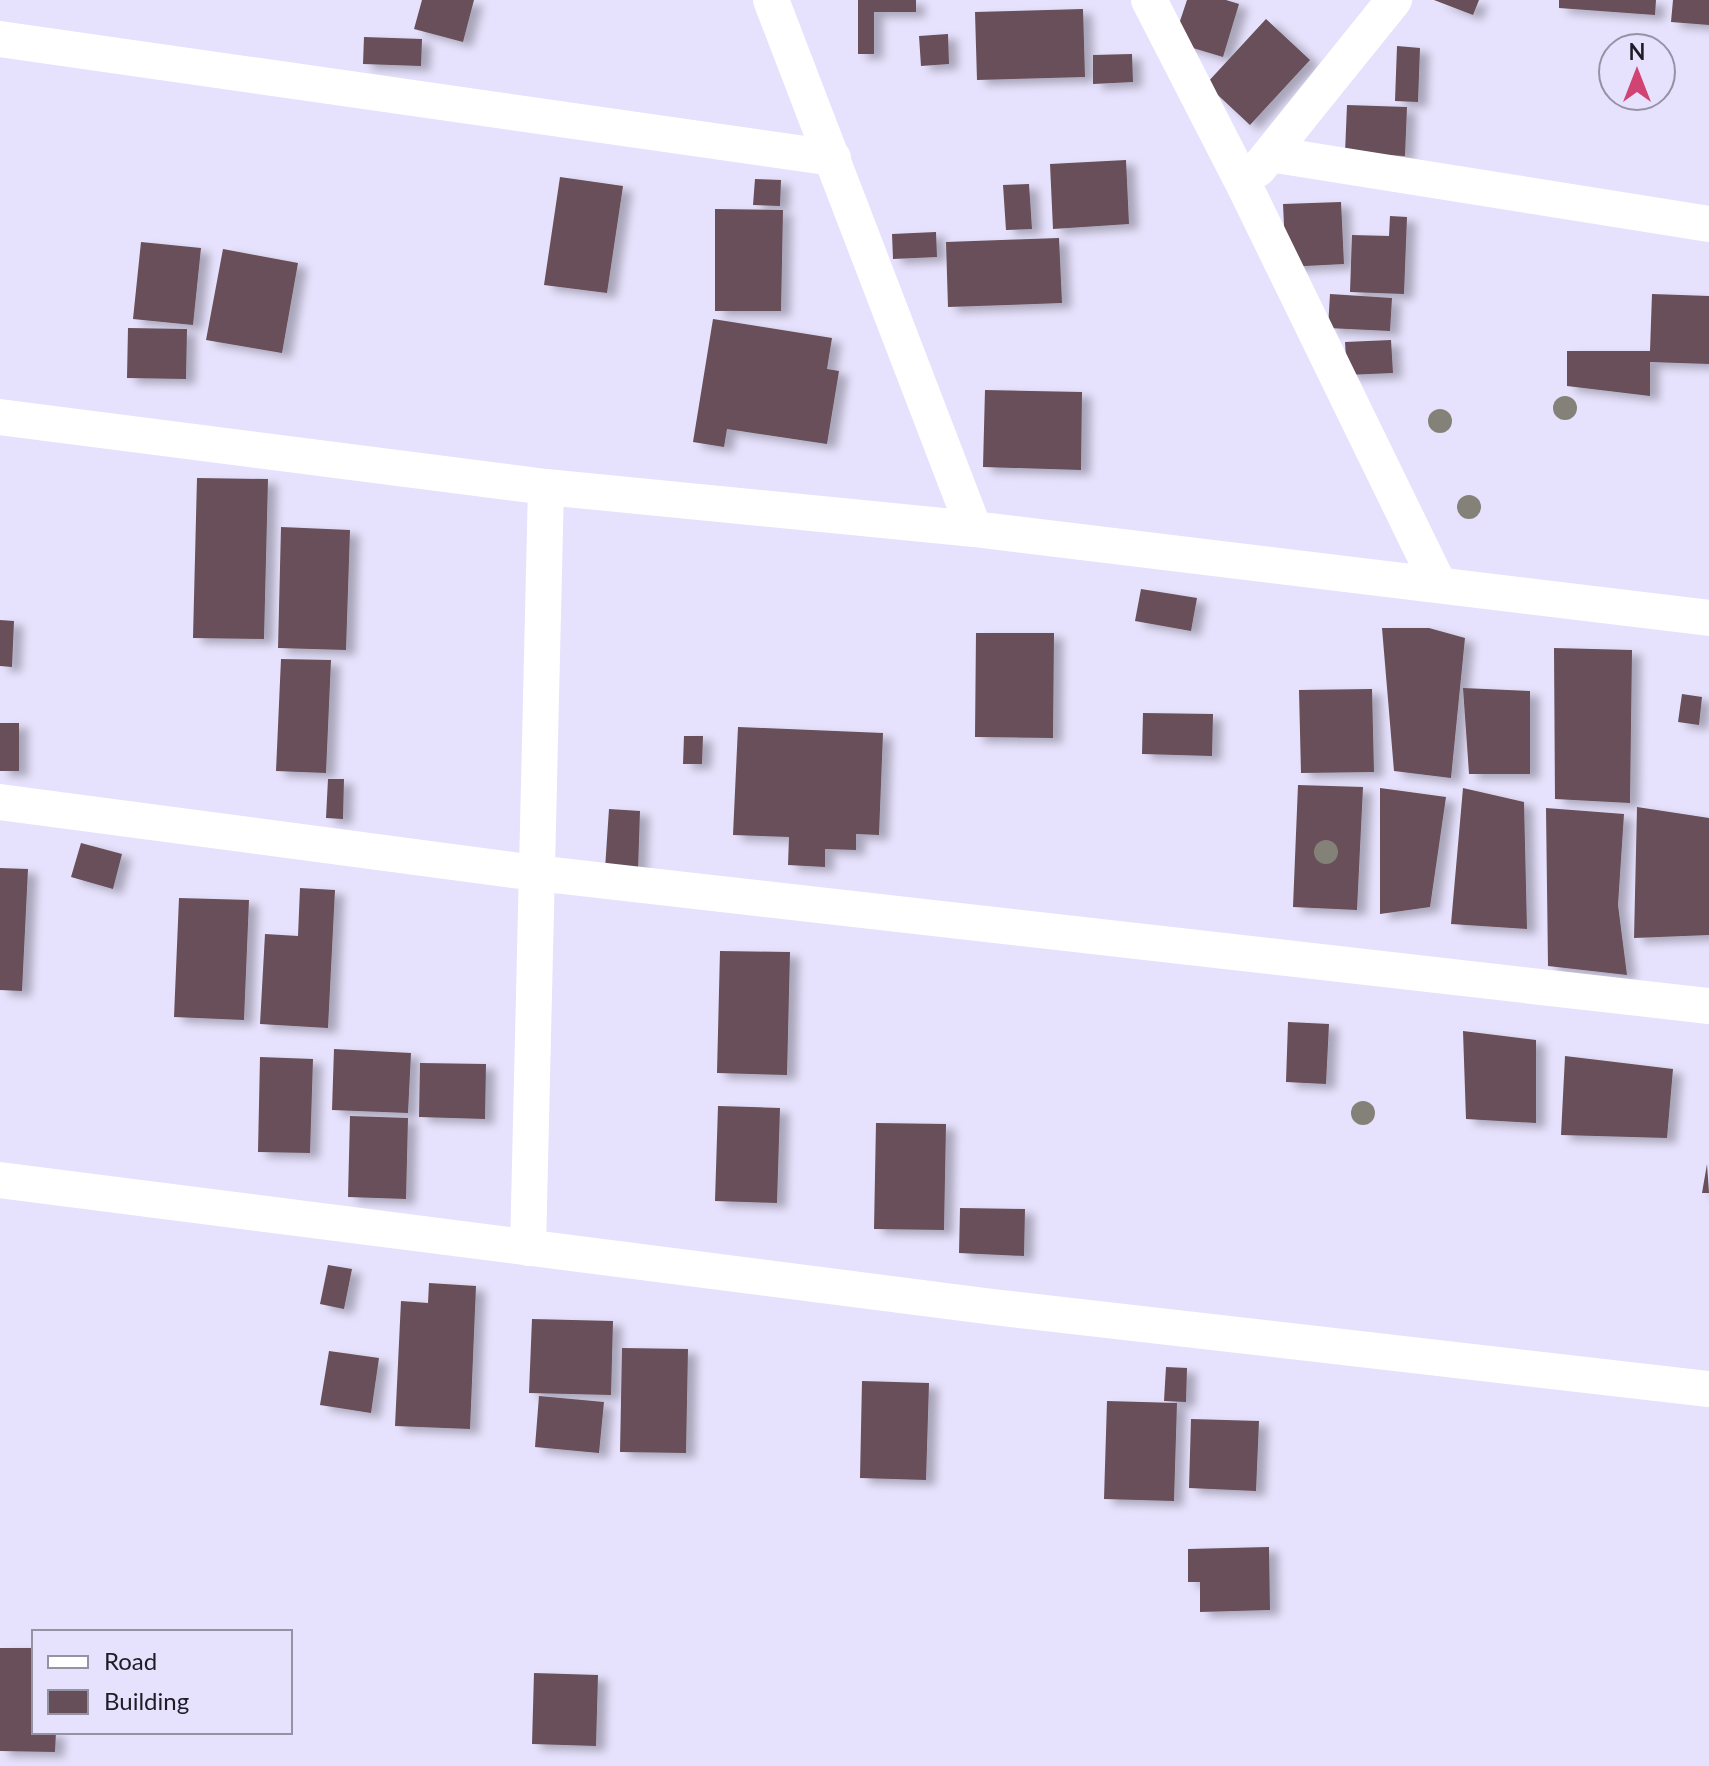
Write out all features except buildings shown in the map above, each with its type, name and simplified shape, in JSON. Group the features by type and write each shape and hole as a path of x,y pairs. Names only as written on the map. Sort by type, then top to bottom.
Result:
{"street":[{"path":"771,0 974,529"},
{"path":"1149,0 1245,187 1439,585"},
{"path":"1245,187 1394,0"},
{"path":"0,39 833,158"},
{"path":"1270,154 1709,224"},
{"path":"0,417 546,487 974,529 1709,618"},
{"path":"528,1248 546,487"},
{"path":"0,802 536,873 1709,1006"},
{"path":"0,1180 993,1307 1709,1389"}]}
